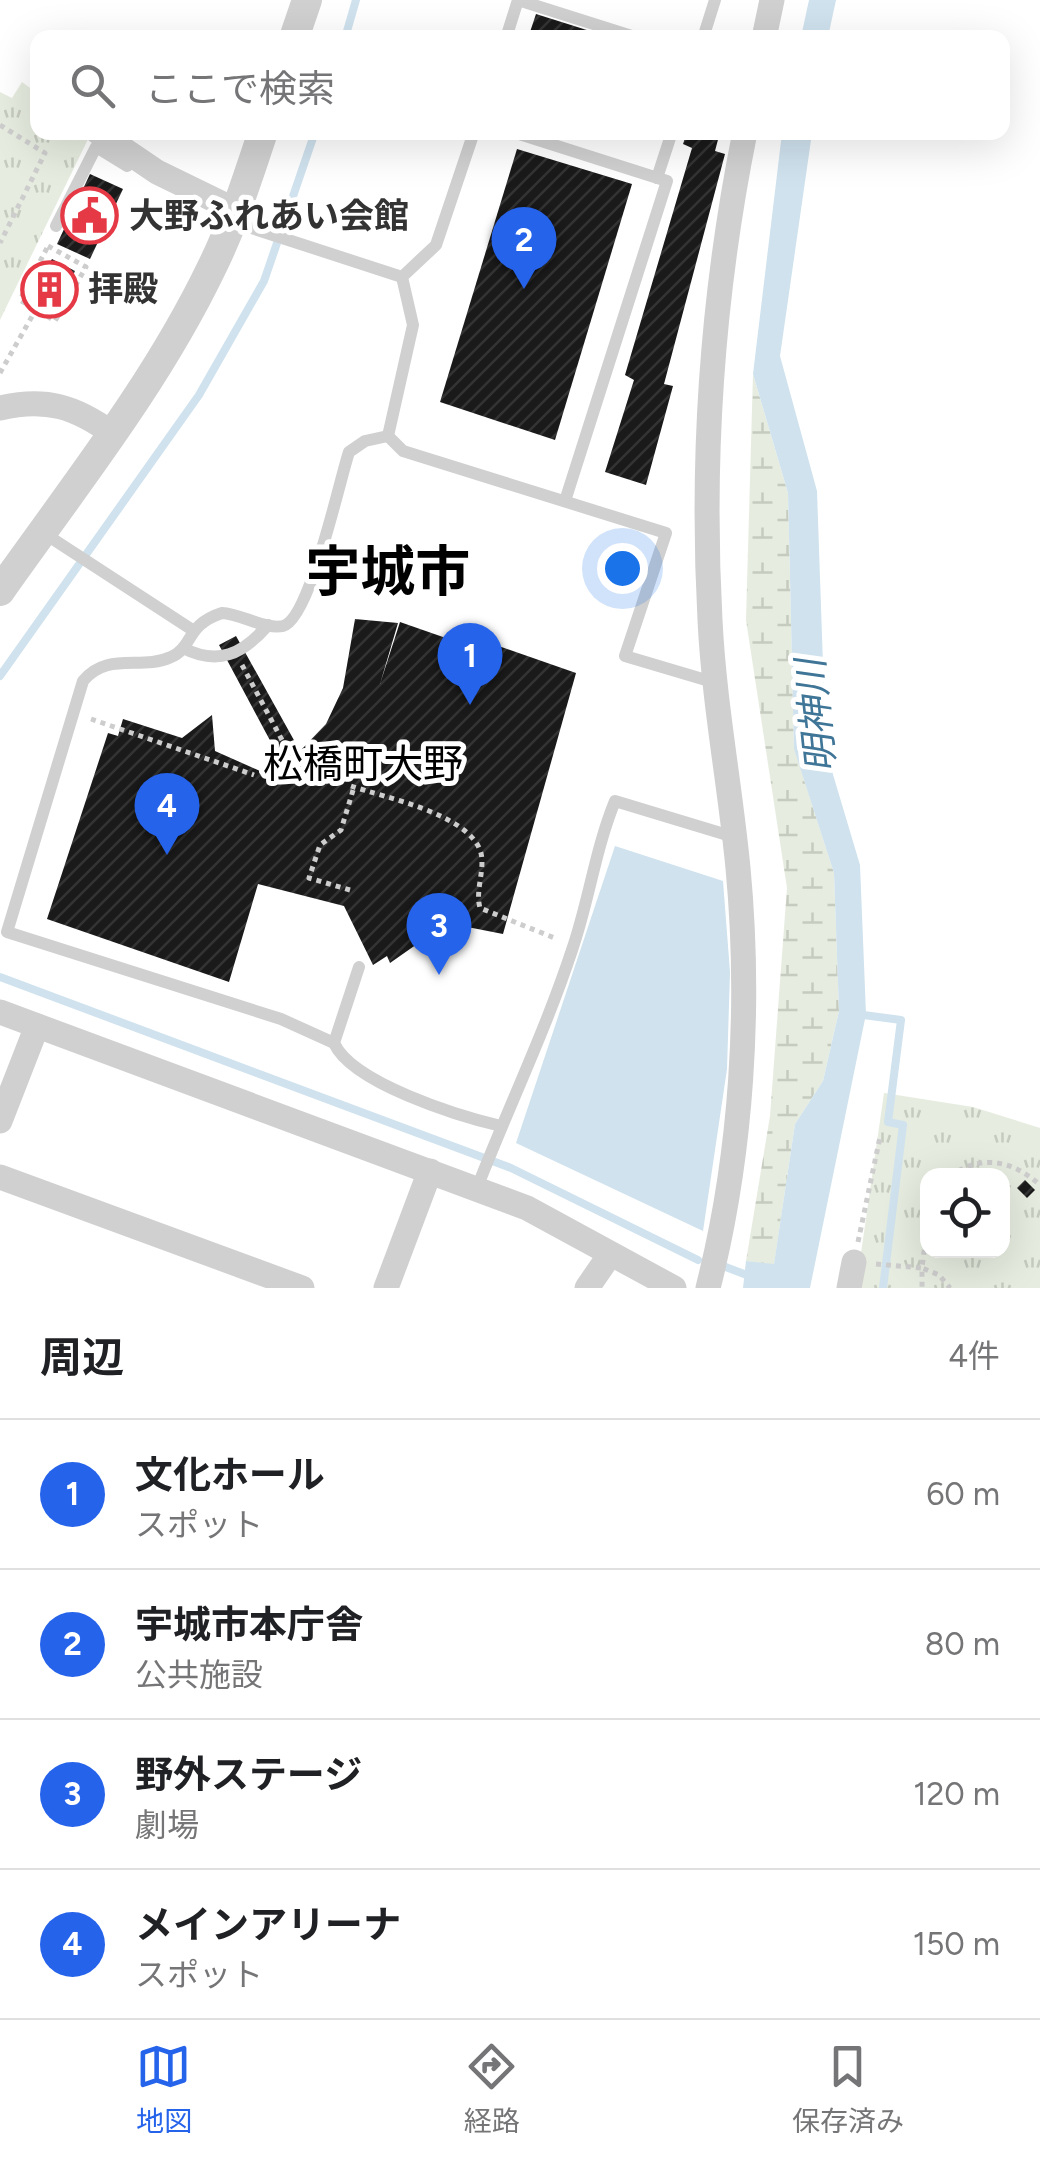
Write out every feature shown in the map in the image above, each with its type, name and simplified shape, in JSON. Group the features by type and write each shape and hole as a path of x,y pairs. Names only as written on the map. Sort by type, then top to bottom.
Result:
{"street":[{"path":"297,30 307,0"},
{"path":"766,30 772,0"},
{"path":"110,140 242,221"},
{"path":"0,591 113,434 183,324 242,221 260,140"},
{"path":"708,1288 726,1197 742,1035 743,942 716,683 706,533 706,446 721,260 744,140"},
{"path":"0,408 52,402 76,409 113,434"},
{"path":"0,1012 430,1171 480,1181 609,1256 674,1288"},
{"path":"0,1122 37,1026"},
{"path":"386,1288 430,1171"},
{"path":"0,1177 302,1288"},
{"path":"586,1288 609,1256"},
{"path":"849,1288 866,1263"}],"lane":[{"path":"509,30 518,0 613,30"},
{"path":"706,30 715,0"},
{"path":"402,277 436,245 471,140"},
{"path":"538,140 667,181 565,501"},
{"path":"657,178 669,140"},
{"path":"56,226 96,147 132,169 138,159"},
{"path":"242,221 298,244 402,277"},
{"path":"388,436 413,326 402,277"},
{"path":"388,436 403,451 666,533 624,656 716,683"},
{"path":"388,436 365,440 350,452 301,610 280,627 222,612 191,628 183,648 172,657 124,661 91,672 83,681 7,932 281,1019 334,1044 346,1063 498,1133"},
{"path":"42,532 191,628"},
{"path":"183,648 204,658 236,654 268,625"},
{"path":"480,1181 538,1050 574,945 593,861 614,801 734,836"},
{"path":"334,1044 359,967"}],"path":[{"path":"0,126 45,152 0,242"},
{"path":"48,246 86,267 54,320 36,310 20,300 48,246"},
{"path":"0,373 36,310"},
{"path":"236,654 290,755"},
{"path":"73,714 254,775"},
{"path":"350,890 309,878 320,845 341,830 352,787 454,820 478,846 482,859 480,908 557,939"},
{"path":"880,1137 866,1263 922,1268 939,1275 950,1288"},
{"path":"961,1168 994,1160 1025,1172 1040,1186"},
{"path":"922,1288 923,1258"}],"green space":[{"path":"22,82 30,88 30,140 88,140 0,320 0,92 12,98"},
{"path":"753,374 788,493 794,748 834,873 839,1011 823,1081 795,1124 774,1265 746,1261 770,1116 787,888 746,620"},
{"path":"884,1093 973,1107 1040,1128 1040,1288 856,1288"}],"water":[{"path":"809,0 836,0 830,30 803,30"},
{"name":"明神川","path":"781,140 811,140 780,356 817,491 826,751 860,865 866,1014 810,1288 743,1288 746,1261 774,1264 795,1124 823,1081 839,1011 834,873 794,749 788,493 753,374"},
{"path":"615,846 723,881 730,972 727,1069 703,1231 516,1143"}],"building":[{"path":"536,14 587,30 531,30"},
{"path":"684,140 718,140 715,151 725,154 664,384 673,386 646,485 605,472 634,380 625,375 692,148 683,144"},
{"path":"517,149 632,184 555,440 440,402"},
{"name":"大野ふれあい会館","path":"90,174 123,189 90,259 57,244"},
{"name":"拝殿","path":"52,259 75,271 57,309 28,294"},
{"path":"355,619 398,623 380,684 400,622 483,651 487,642 576,673 503,934 447,923 390,963 387,956 373,965 344,906 258,884 229,982 47,919 108,733 118,736 123,719 182,738 212,715 215,751 260,771 281,761 219,645 236,636 300,751 326,724 343,688"},
{"path":"1025,1180 1035,1190 1027,1198 1017,1188"}],"waterway":[{"path":"347,30 356,0"},
{"path":"0,676 199,395 264,281 312,140"},
{"path":"0,977 511,1168 698,1260"},
{"path":"856,1014 901,1020 888,1122 903,1125 883,1288"},
{"path":"723,1266 752,1277"}],"place":[{"name":"大野ふれあい会館","path":"90,216"},
{"name":"拝殿","path":"49,289"},
{"name":"宇城市本庁舎","path":"524,289"},
{"name":"文化ホール","path":"470,705"},
{"name":"メインアリーナ","path":"167,855"},
{"name":"野外ステージ","path":"439,975"}],"district":[{"name":"宇城市","path":"388,572"},
{"name":"松橋町大野","path":"363,764"}]}
